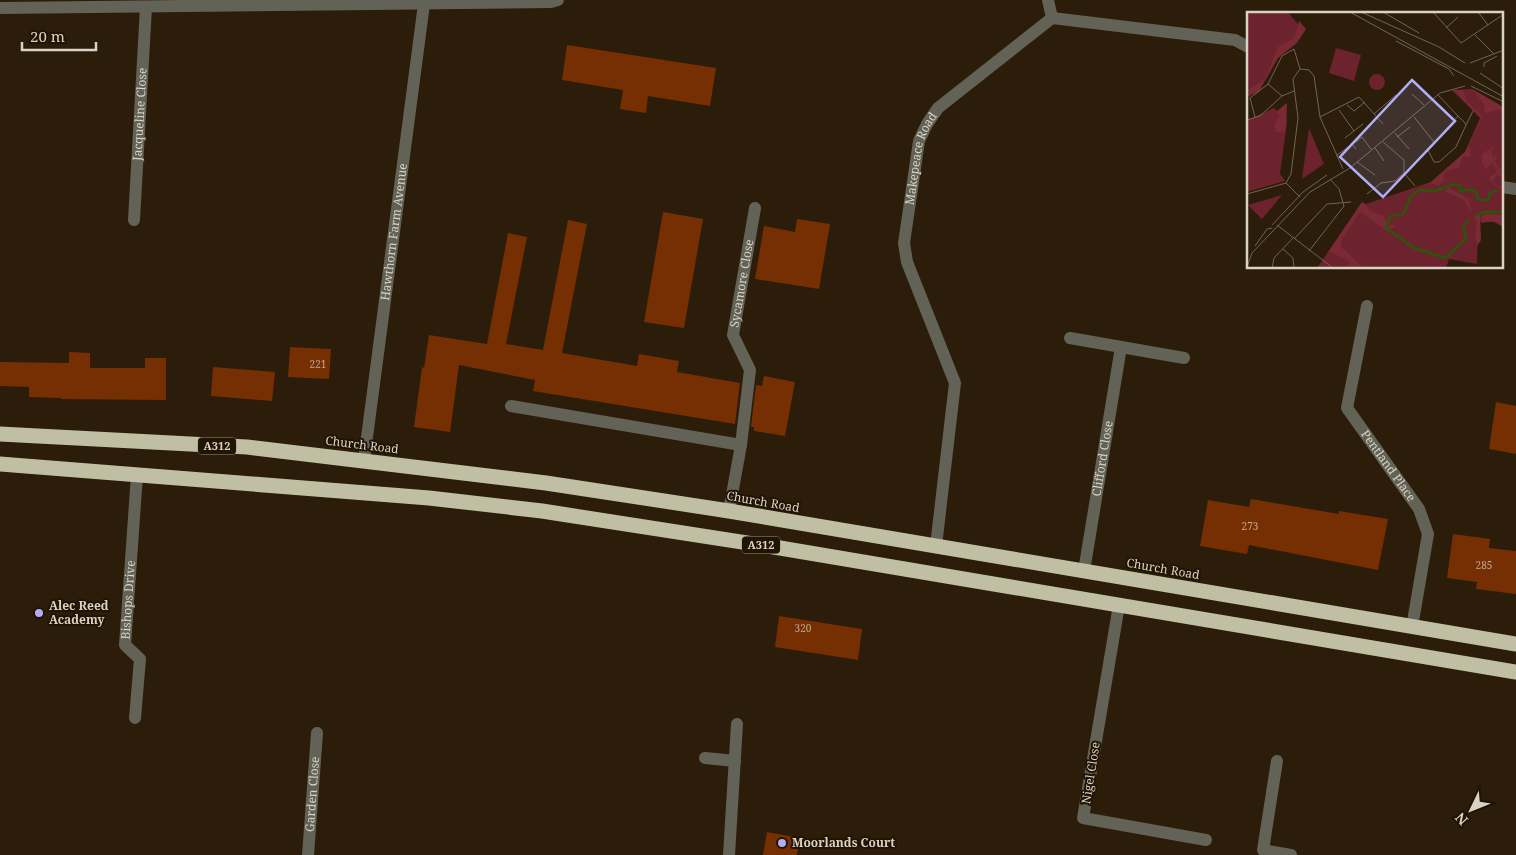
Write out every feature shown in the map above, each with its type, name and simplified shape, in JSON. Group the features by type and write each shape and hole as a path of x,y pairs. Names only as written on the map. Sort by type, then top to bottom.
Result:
{"highway":[{"name":"Church Road","path":"0,434 247,447 555,485 729,511 1516,644"},
{"name":"A312","path":"0,464 429,498 542,511 747,542 1516,672"}],"street":[{"path":"0,8 424,4 558,0"},
{"path":"1048,0 1052,18 1235,40 1247,46"},
{"name":"Hawthorn Farm Avenue","path":"364,460 424,4"},
{"name":"Jacqueline Close","path":"134,220 146,6"},
{"name":"Makepeace Road","path":"936,546 955,383 907,262 904,243 919,142 927,124 938,108 1052,18"},
{"name":"Sycamore Close","path":"729,511 741,445 750,370 734,335 755,208"},
{"name":"Pentland Place","path":"1367,306 1347,408 1419,508 1428,534 1412,627"},
{"path":"1070,338 1184,358"},
{"name":"Clifford Close","path":"1084,571 1121,347"},
{"path":"511,406 741,445"},
{"name":"Bishops Drive","path":"136,718 140,659 125,645 137,475"},
{"name":"Nigel Close","path":"1119,605 1084,818 1206,840"},
{"path":"729,855 737,724"},
{"name":"Garden Close","path":"308,855 317,733"},
{"path":"705,758 735,761"},
{"path":"1277,761 1263,850 1291,855"}],"building":[{"path":"567,45 716,68 710,106 648,96 646,113 620,109 623,90 562,80"},
{"path":"663,212 703,219 684,328 644,322"},
{"path":"797,219 830,224 819,289 755,279 764,226 795,232"},
{"path":"568,220 587,224 562,353 637,366 639,354 679,361 677,372 740,383 735,424 533,391 535,380 459,365 450,432 414,427 422,367 424,368 429,335 487,344 508,233 527,237 506,344 543,350"},
{"path":"290,347 331,349 329,379 288,377"},
{"path":"69,352 90,353 90,368 145,368 145,358 166,358 166,400 29,397 29,387 0,386 0,362 69,363"},
{"path":"213,367 275,372 272,401 211,396"},
{"path":"764,376 795,382 785,436 754,431 754,427 751,427 756,385 762,386"},
{"path":"1496,402 1516,406 1516,454 1489,449"},
{"path":"1251,499 1339,514 1339,511 1388,519 1378,570 1249,545 1247,554 1200,546 1208,500 1249,507"},
{"path":"1453,534 1490,539 1489,548 1516,551 1516,594 1476,589 1477,582 1447,578"},
{"path":"779,616 862,629 858,660 775,647"},
{"name":"Moorlands Court","path":"767,832 800,838 797,855 763,855"}],"place":[{"name":"Alec Reed Academy","path":"39,613"},
{"name":"Moorlands Court","path":"782,843"}]}
